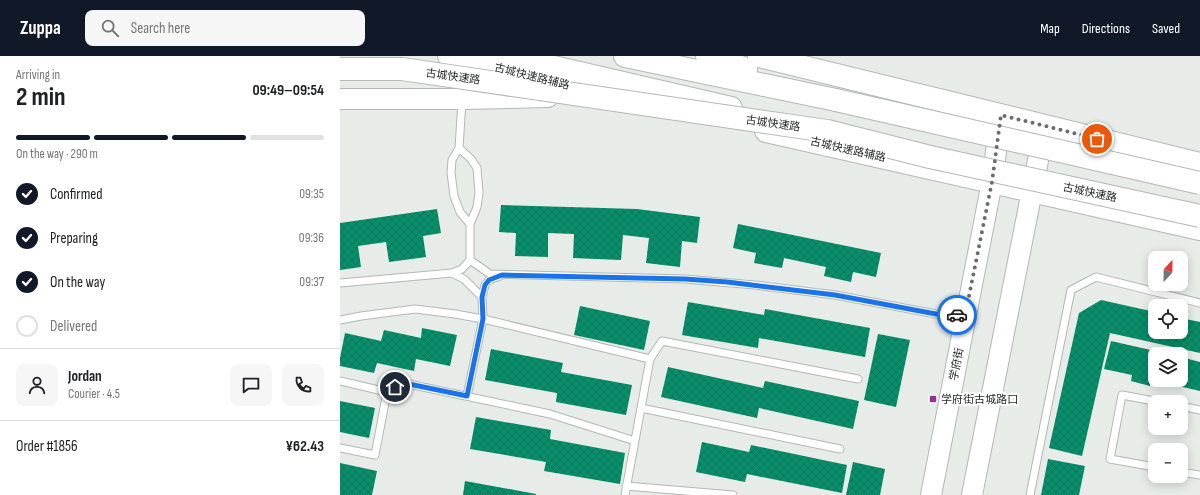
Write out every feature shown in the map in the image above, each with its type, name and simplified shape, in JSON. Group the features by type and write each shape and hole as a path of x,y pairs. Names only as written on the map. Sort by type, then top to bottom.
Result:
{"main road":[{"name":"古城快速路辅路","path":"449,56 608,95 1200,229"},
{"path":"506,56 827,131"},
{"path":"625,56 836,100 1200,183"},
{"path":"707,56 836,100"},
{"path":"759,56 1200,164"},
{"name":"古城快速路","path":"340,69 402,69 827,131 930,156 1200,216"},
{"path":"340,99 462,99 608,95"},
{"name":"学府街","path":"931,495 992,182 1001,115"},
{"path":"972,495 1045,126"}],"lane":[{"path":"462,99 459,148 452,160 451,173 454,196 460,212 470,224"},
{"path":"340,283 452,273 462,269 470,260 470,224 477,207 479,193 477,168 459,148"},
{"path":"470,260 490,274 685,279 732,283 835,295 936,314 965,316"},
{"path":"452,273 464,280 482,297"},
{"path":"467,396 483,319 482,297 485,285 489,280 502,275"},
{"path":"1030,495 1071,290 1096,277 1200,303"},
{"path":"340,320 415,309 483,319 650,359"},
{"path":"625,495 650,359 662,340 858,379"},
{"path":"340,381 387,392 404,383 550,414 635,441"},
{"path":"340,448 375,455 387,392"},
{"path":"1148,400 1122,395 1110,459 1148,466"},
{"path":"1188,407 1200,410"},
{"path":"641,408 840,449"},
{"path":"1188,473 1200,475"},
{"path":"626,486 732,495"}],"building":[{"path":"501,205 637,209 700,217 697,243 682,241 680,267 646,263 649,238 623,235 621,260 573,258 574,234 548,233 548,257 515,256 516,233 499,232"},
{"path":"437,209 441,233 423,236 426,257 389,262 386,242 358,246 361,267 340,270 340,223"},
{"path":"738,224 881,253 876,277 853,272 851,282 824,276 826,267 784,258 782,268 754,263 756,253 733,248"},
{"path":"1101,300 1148,310 1148,339 1188,339 1188,319 1200,322 1200,353 1188,350 1188,347 1173,347 1110,333 1082,456 1049,448 1079,313"},
{"path":"688,302 764,315 765,309 870,328 865,357 759,338 758,348 682,335"},
{"path":"580,306 650,321 644,350 574,335"},
{"path":"422,328 457,335 450,366 416,359 414,371 377,363 374,373 340,366 345,333 381,341 384,330 421,338"},
{"path":"878,334 910,340 896,407 864,400"},
{"path":"1111,341 1148,349 1148,385 1131,381 1132,375 1104,369"},
{"path":"491,349 563,363 561,372 632,385 626,415 556,402 557,393 485,380"},
{"path":"1188,359 1200,362 1200,391 1183,387 1188,387"},
{"path":"668,367 763,388 765,381 859,401 853,429 759,408 757,418 661,397"},
{"path":"340,401 375,408 369,438 340,432"},
{"path":"476,417 551,430 550,439 625,453 620,484 544,471 546,462 470,449"},
{"path":"702,442 749,452 751,445 847,465 842,493 747,474 745,482 696,472"},
{"path":"1048,459 1085,466 1079,495 1041,495"},
{"path":"853,462 885,469 880,495 846,495"},
{"path":"340,463 377,471 372,495 340,495"},
{"path":"465,481 536,494 536,495 463,495"}],"way so far":[{"path":"957,315 965,316 992,182 1001,115 1097,139"}],"place":[{"name":"学府街古城路口","path":"933,399"}],"route":[{"path":"395,387 404,383 467,396 483,319 482,297 485,285 489,280 502,275 685,279 727,282 835,295 936,314 957,315"}]}
